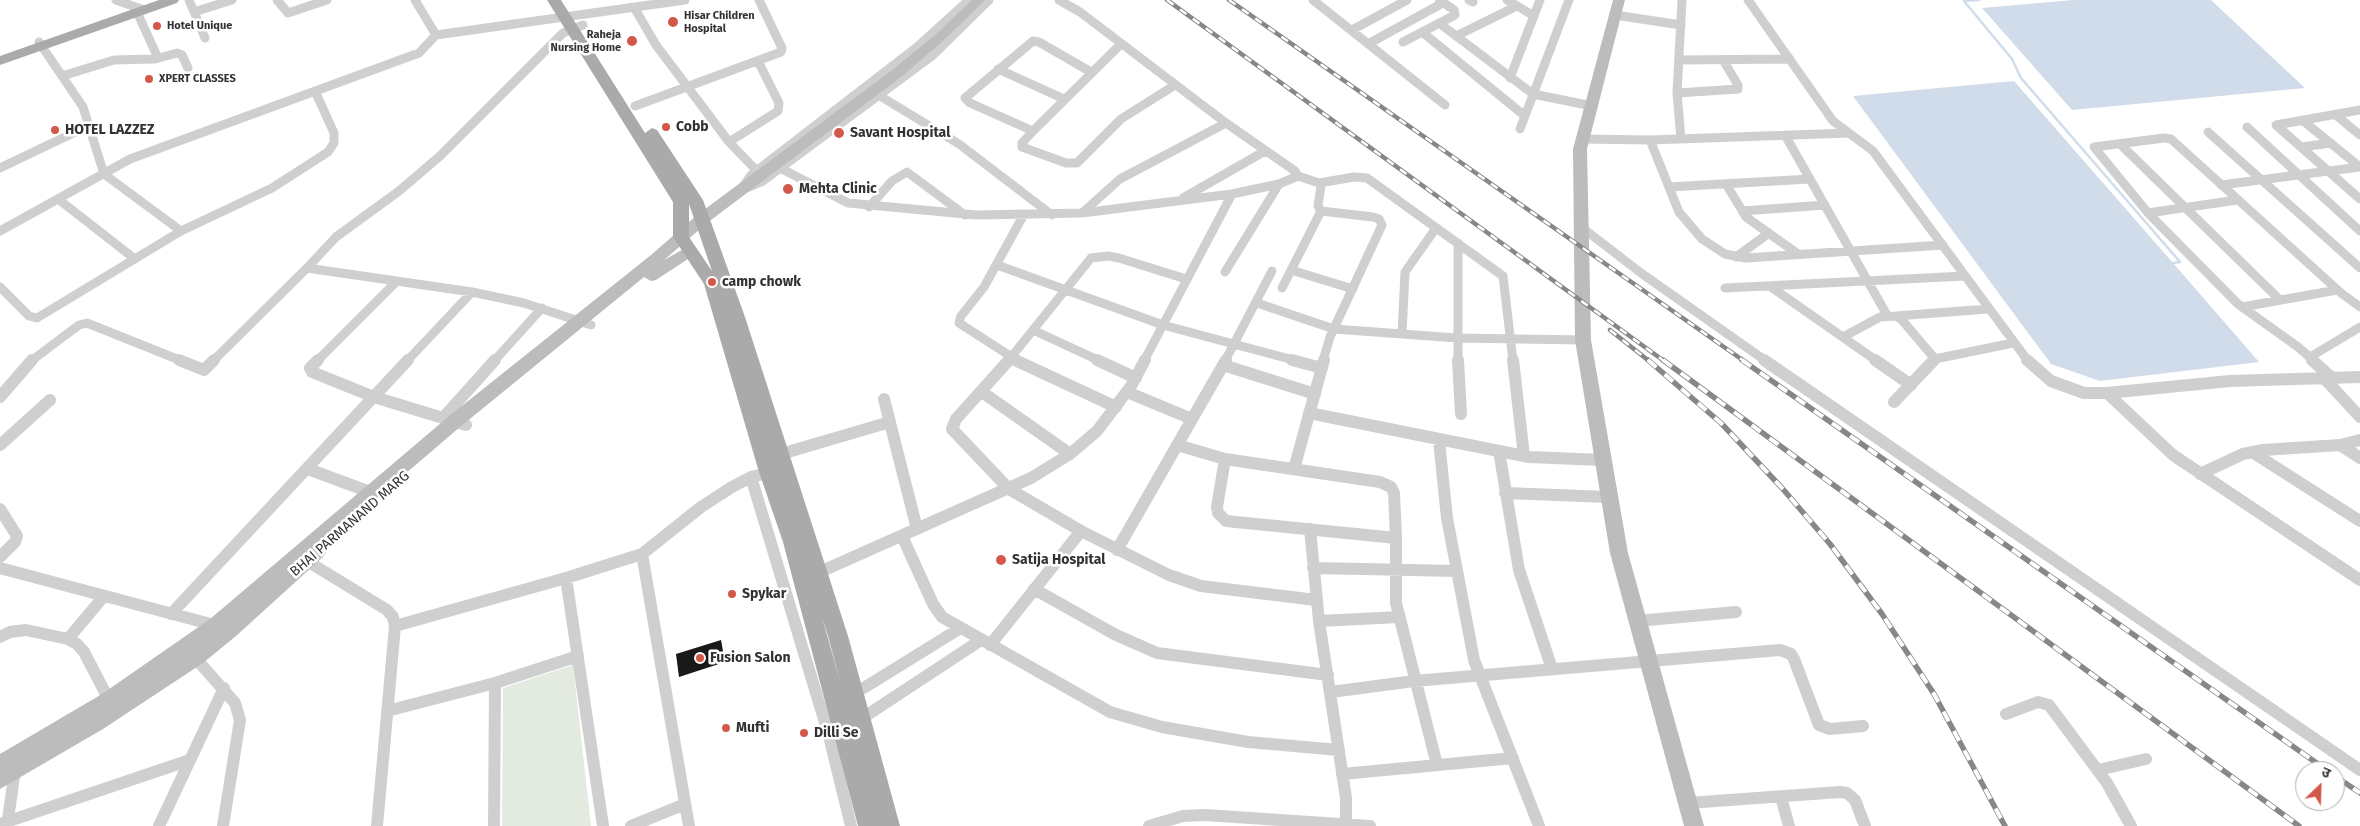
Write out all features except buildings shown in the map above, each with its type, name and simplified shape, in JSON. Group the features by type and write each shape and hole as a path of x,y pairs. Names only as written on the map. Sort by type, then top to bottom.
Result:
{"main road":[{"path":"140,10 160,0"},
{"path":"0,56 172,0"},
{"path":"554,0 574,21 635,106 695,200 737,317 818,572 854,694 889,826"},
{"path":"568,0 574,21 681,202 685,244 712,282 759,474 792,542 869,826"},
{"path":"0,61 41,44"}],"street":[{"path":"116,0 140,10 158,58"},
{"path":"189,0 206,38"},
{"path":"194,12 232,0"},
{"path":"276,0 284,12 288,13 327,0"},
{"path":"415,0 436,35"},
{"path":"0,231 124,161 419,52 436,35 574,21 685,0"},
{"path":"635,106 758,62 782,50 759,0"},
{"path":"742,188 746,179 756,170 918,47 969,0"},
{"name":"BHAI PARMANAND MARG","path":"223,628 370,492 454,422 586,322 656,272 685,244 702,219 896,74 939,38 978,0"},
{"path":"742,188 757,184 880,96 932,56 989,0"},
{"path":"1059,0 1121,44 1226,124 1295,171 1298,176 1319,183 1360,176 1367,178 1503,276 1512,339 1524,456"},
{"path":"1313,0 1445,105"},
{"path":"1384,0 1394,7"},
{"path":"1352,30 1407,0"},
{"path":"1368,44 1439,5 1440,0 1456,12 1439,24 1403,42"},
{"path":"1507,0 1534,16"},
{"path":"1510,78 1540,0"},
{"path":"1520,129 1569,0"},
{"path":"1681,139 1677,93 1682,0"},
{"path":"1748,0 1832,121 1872,151 1943,245 2013,343 2027,360 2051,381 2084,393 2107,394 2230,381 2360,377"},
{"path":"1456,36 1517,6"},
{"path":"1681,25 1617,8 1580,149 1580,226 1583,279 1583,340 1608,497 1619,553 1694,826"},
{"path":"634,9 656,45 688,88 730,142 756,170"},
{"path":"0,396 34,358 83,323 89,323 204,370 336,237 399,191 434,162 574,21"},
{"path":"1439,24 1533,94 1592,106"},
{"path":"1422,32 1525,116"},
{"path":"1033,131 966,100 968,94 1031,42 1036,41 1091,72"},
{"path":"41,44 83,107 104,174 181,231"},
{"path":"1121,44 1033,131 1022,143 1022,147 1066,163 1077,163 1121,119 1175,85"},
{"path":"62,76 114,60 158,58 180,53 188,68"},
{"path":"1679,60 1790,59"},
{"path":"1677,93 1738,89 1738,85 1723,60"},
{"path":"730,142 778,112 779,103 758,62"},
{"path":"998,69 1064,99"},
{"path":"0,287 29,316 37,318 181,231 272,188 328,152 334,142 334,133 316,91"},
{"path":"880,96 929,124 959,144 1052,214"},
{"path":"2359,106 2337,116 2276,125 2360,199"},
{"path":"2337,116 2360,134"},
{"path":"2302,120 2359,168"},
{"path":"1082,213 1103,192 1120,180 1226,124"},
{"path":"0,168 88,126"},
{"path":"2247,127 2360,231"},
{"path":"2208,132 2360,268"},
{"path":"1582,138 1650,140 1849,133"},
{"path":"1785,135 1866,280 1892,315 1902,320 1935,359"},
{"path":"2359,305 2337,290 2170,139 2164,138 2094,147 2148,213 2176,243 2242,307 2310,357 2360,417"},
{"path":"1650,140 1679,212 1693,229 1717,250 1736,258 1943,245"},
{"path":"2301,147 2331,143"},
{"path":"2120,144 2280,300"},
{"path":"1179,200 1265,151"},
{"path":"780,168 848,204 965,215 1023,216 1082,213 1232,194 1279,184 1298,176"},
{"path":"2221,185 2298,174 2359,168"},
{"path":"869,207 892,181 907,172 965,215"},
{"path":"1669,187 1810,179"},
{"path":"1319,183 1321,186 1318,206 1321,211"},
{"path":"1225,272 1279,184"},
{"path":"1726,184 1742,211 1752,222 1798,254"},
{"path":"802,579 1031,478 1070,454 1097,431 1136,378 1232,194"},
{"path":"58,199 135,259"},
{"path":"2148,213 2237,200"},
{"path":"1742,211 1825,205"},
{"path":"1282,288 1321,211"},
{"path":"1294,470 1334,328 1382,221 1373,217 1321,211"},
{"path":"1023,216 981,292 958,320 964,327 1011,358 1116,407"},
{"path":"1580,226 1641,273 1862,429 2360,770"},
{"path":"1402,334 1405,272 1436,228"},
{"path":"1736,258 1769,234"},
{"path":"1458,243 1458,338 1461,414"},
{"path":"1186,279 1119,258 1100,256 1091,258 1064,288 1011,358 956,419 952,428 1009,488 1081,531 1168,575 1201,586 1316,600"},
{"path":"997,265 1163,325 1322,368"},
{"path":"307,268 472,292 542,308 586,322"},
{"path":"1291,270 1353,289"},
{"path":"1117,550 1258,303 1272,271"},
{"path":"1725,288 1964,276"},
{"path":"396,281 310,368 312,372 374,397 454,422 542,308"},
{"path":"1771,287 1912,384"},
{"path":"2242,307 2337,290"},
{"path":"171,614 472,292"},
{"path":"1258,303 1334,328 1458,338 1583,340"},
{"path":"1843,337 1892,315 1988,309"},
{"path":"1033,330 1136,378"},
{"path":"2310,357 2359,331"},
{"path":"1894,402 1935,359 2013,343"},
{"path":"1223,365 1315,394"},
{"path":"982,392 1070,454"},
{"path":"1127,392 1192,419"},
{"path":"2107,394 2173,454 2200,474 2360,580"},
{"path":"884,398 917,529"},
{"path":"0,445 50,400"},
{"path":"1309,413 1439,441 1524,456 1602,460"},
{"name":"BHAI PARMANAND MARG","path":"5,771 96,723 223,628 307,561 454,422"},
{"path":"395,626 566,578 642,554 701,507 759,474 783,462 890,422"},
{"path":"2200,474 2235,457 2252,452 2340,445 2360,440"},
{"path":"1439,441 1447,518 1474,660 1539,826"},
{"path":"1178,445 1225,459 1380,482 1391,487 1394,493 1396,538 1395,590 1399,617 1414,682 1437,765"},
{"path":"2340,445 2360,458"},
{"path":"1499,451 1519,570 1552,670"},
{"path":"2252,452 2360,521"},
{"path":"1225,459 1217,507 1221,518 1310,530 1396,538"},
{"path":"308,469 370,492"},
{"path":"759,474 852,826"},
{"path":"1505,493 1608,497"},
{"path":"0,509 17,536 15,542 0,557"},
{"path":"1310,530 1316,600 1346,798 1346,825"},
{"path":"861,720 986,642 1034,589 1081,531"},
{"path":"902,536 932,604 942,617 959,629 986,642 1097,705 1124,717 1162,727 1248,742 1339,750"},
{"path":"642,554 689,826"},
{"path":"307,561 387,610 393,617 395,626 377,826"},
{"path":"0,568 223,628"},
{"path":"1313,568 1457,571"},
{"path":"566,578 603,826"},
{"path":"1034,589 1123,639 1157,653 1328,675"},
{"path":"68,639 104,596"},
{"path":"1637,621 1736,612"},
{"path":"1319,621 1399,617"},
{"path":"854,694 959,629"},
{"path":"0,637 10,632 26,630 68,639 77,644 84,652 109,700"},
{"path":"1331,692 1414,682 1648,660 1785,651 1794,659 1819,725 1830,729 1863,726"},
{"path":"191,652 236,703 240,720 223,826"},
{"name":"BHAI PARMANAND MARG","path":"5,771 109,700 191,652"},
{"path":"387,712 495,684 578,656"},
{"path":"494,826 495,684"},
{"path":"160,826 224,688"},
{"path":"2006,714 2038,702 2044,702 2050,706 2098,770 2131,826"},
{"path":"1342,774 1513,758"},
{"path":"2098,770 2146,759"},
{"path":"5,771 5,824 190,760"},
{"path":"1688,804 1780,796 1847,793 1856,800 1865,826"},
{"path":"1780,796 1789,826"},
{"path":"631,826 685,804"},
{"path":"1149,826 1183,816 1204,820 1370,826"}],"shaded area":[{"path":"573,665 591,826 502,826 503,688"}],"water":[{"path":"2073,0 2211,0 2305,88 2072,110 1982,8"},
{"path":"2014,81 2259,362 2100,381 2051,364 1853,96"}],"waterway":[{"path":"1979,0 1964,1 2012,59 2021,78 2180,262 2173,263"}],"railway":[{"path":"1167,0 1664,361"},
{"path":"1229,0 1744,361"},
{"path":"1610,330 1649,361"},
{"path":"1648,360 1721,423 1782,488 1830,544 1882,614 1934,694 2005,826"},
{"path":"1663,360 2299,826"},
{"path":"1742,360 2314,761"},
{"path":"2345,783 2360,793"}],"place":[{"name":"Hisar Children Hospital","path":"673,22"},
{"name":"Hotel Unique","path":"157,26"},
{"name":"Raheja Nursing Home","path":"632,41"},
{"name":"XPERT CLASSES","path":"149,79"},
{"name":"Cobb","path":"666,127"},
{"name":"HOTEL LAZZEZ","path":"55,130"},
{"name":"Savant Hospital","path":"839,133"},
{"name":"Mehta Clinic","path":"788,189"},
{"name":"camp chowk","path":"712,282"},
{"name":"Satija Hospital","path":"1001,560"},
{"name":"Spykar","path":"732,594"},
{"name":"Fusion Salon","path":"700,658"},
{"name":"Mufti","path":"726,728"},
{"name":"Dilli Se","path":"804,733"}]}
